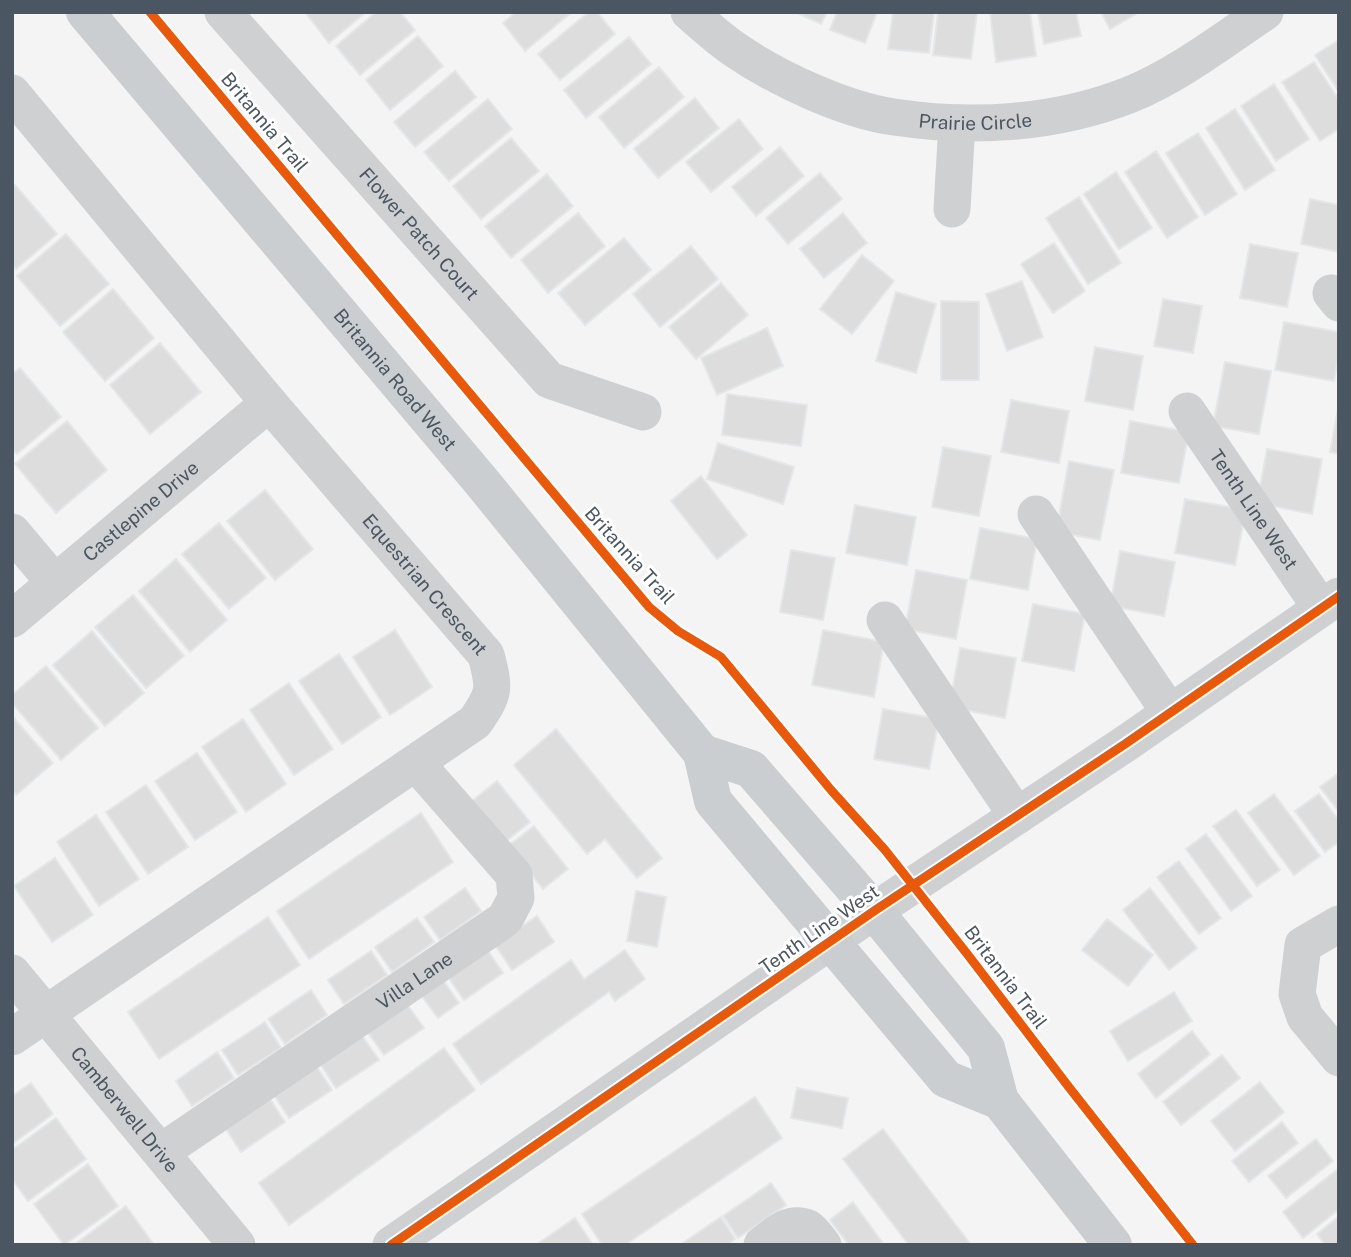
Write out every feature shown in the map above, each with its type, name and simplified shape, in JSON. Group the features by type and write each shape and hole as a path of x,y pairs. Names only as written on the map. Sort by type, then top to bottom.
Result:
{"main road":[{"name":"Britannia Road West","path":"85,12 481,481 702,753 713,801 831,943 946,1079 1000,1101"},
{"name":"Britannia Road West","path":"702,753 751,769 874,911 986,1048 1000,1101 1113,1245"}],"street":[{"name":"Flower Patch Court","path":"223,12 549,380 643,412"},
{"name":"Prairie Circle","path":"689,12 735,50 787,80 816,93 860,109 893,117 957,123 1024,121 1063,115 1131,94 1186,65 1265,12"},
{"name":"Equestrian Crescent","path":"12,93 269,403 486,655 493,680 489,700 475,722 12,1037"},
{"path":"952,209 957,123"},
{"name":"Castlepine Drive","path":"12,619 269,403"},
{"name":"Tenth Line West","path":"391,1245 874,911 1170,713 1330,602 1187,411"},
{"path":"1036,514 1170,713"},
{"path":"12,532 55,583"},
{"path":"885,620 1017,816"},
{"name":"Villa Lane","path":"161,1152 505,919 516,898 514,875 416,763"},
{"path":"1339,923 1303,945 1297,994 1305,1017 1339,1058"},
{"name":"Camberwell Drive","path":"12,973 237,1245"},
{"path":"762,1245 785,1227 797,1226 810,1228 823,1245"}],"building":[{"path":"305,12 366,12 329,43"},
{"path":"376,12 400,12 415,30 360,75 336,46"},
{"path":"516,12 572,12 525,51 503,23"},
{"path":"589,12 597,12 615,34 560,80 538,54"},
{"path":"795,12 827,12 821,24"},
{"path":"837,12 877,12 865,43 830,30"},
{"path":"893,12 934,12 929,53 888,49"},
{"path":"938,12 977,12 971,59 933,55"},
{"path":"990,12 1030,12 1036,56 996,62"},
{"path":"1038,12 1076,12 1081,36 1044,44"},
{"path":"1101,12 1139,12 1110,29"},
{"path":"418,36 443,66 390,110 366,80"},
{"path":"629,37 651,64 586,118 564,90"},
{"path":"1339,40 1339,92 1315,55"},
{"path":"1314,62 1339,100 1339,129 1320,141 1282,82"},
{"path":"659,67 684,97 624,148 599,117"},
{"path":"455,71 476,97 415,147 394,122"},
{"path":"1274,84 1309,139 1276,161 1241,106"},
{"path":"695,98 719,128 658,178 634,149"},
{"path":"488,99 512,129 449,181 424,152"},
{"path":"1235,109 1275,170 1245,190 1206,128"},
{"path":"739,119 763,149 711,192 686,162"},
{"path":"1198,133 1237,194 1205,215 1166,153"},
{"path":"511,138 539,171 481,219 453,186"},
{"path":"780,147 804,176 756,216 732,187"},
{"path":"1156,151 1198,217 1167,238 1125,172"},
{"path":"1116,172 1152,228 1119,249 1084,194"},
{"path":"820,173 842,199 788,244 766,218"},
{"path":"547,174 573,206 511,258 485,226"},
{"path":"15,185 57,234 16,269 12,264 12,187"},
{"path":"1079,197 1121,263 1088,284 1046,218"},
{"path":"1310,199 1339,205 1339,252 1301,244"},
{"path":"578,213 605,246 548,293 521,260"},
{"path":"843,213 867,243 824,278 800,249"},
{"path":"66,234 109,284 60,326 17,276"},
{"path":"624,238 651,270 585,325 558,293"},
{"path":"1054,243 1085,291 1053,313 1021,264"},
{"path":"1250,244 1298,253 1287,307 1240,298"},
{"path":"691,246 718,279 660,327 633,294"},
{"path":"862,255 894,281 852,334 820,309"},
{"path":"1022,281 1043,337 1007,351 986,294"},
{"path":"721,283 748,315 696,359 669,327"},
{"path":"113,289 154,338 105,381 63,332"},
{"path":"896,292 936,304 916,373 876,361"},
{"path":"1163,299 1202,306 1193,353 1154,346"},
{"path":"941,301 979,302 979,380 941,380"},
{"path":"1284,322 1339,332 1339,354 1334,381 1275,370"},
{"path":"767,328 783,366 717,395 701,358"},
{"path":"160,343 201,392 150,434 110,385"},
{"path":"1095,347 1143,356 1133,410 1085,401"},
{"path":"1225,362 1271,371 1259,434 1213,426"},
{"path":"20,368 61,417 17,454 12,449 12,374"},
{"path":"727,394 807,405 801,446 722,435"},
{"path":"1011,400 1069,411 1059,463 1001,452"},
{"path":"1339,403 1339,454 1330,452"},
{"path":"67,421 107,470 56,513 15,464"},
{"path":"1130,421 1189,432 1179,483 1121,473"},
{"path":"718,443 794,467 783,504 707,479"},
{"path":"943,447 991,456 979,516 932,507"},
{"path":"1267,449 1322,459 1312,514 1257,503"},
{"path":"1069,461 1114,470 1100,540 1056,532"},
{"path":"701,476 747,535 717,559 671,501"},
{"path":"265,490 313,549 275,580 227,521"},
{"path":"1185,499 1246,510 1235,565 1175,553"},
{"path":"855,505 916,517 907,565 846,553"},
{"path":"219,523 266,578 229,609 182,554"},
{"path":"980,528 1037,539 1028,590 970,579"},
{"path":"791,550 835,558 823,620 780,612"},
{"path":"1120,551 1175,562 1164,616 1110,606"},
{"path":"176,559 227,620 190,652 139,591"},
{"path":"916,570 967,580 956,639 905,629"},
{"path":"133,595 184,656 146,688 95,627"},
{"path":"1033,604 1085,614 1074,671 1022,661"},
{"path":"395,630 432,687 390,715 353,657"},
{"path":"823,630 884,642 874,697 812,685"},
{"path":"92,631 144,693 105,726 53,665"},
{"path":"960,648 1016,658 1005,718 949,707"},
{"path":"339,654 381,717 342,744 299,681"},
{"path":"46,666 98,728 61,760 12,703 12,695"},
{"path":"289,683 333,749 294,775 250,710"},
{"path":"883,709 939,719 929,769 874,759"},
{"path":"12,716 53,763 16,795 12,790"},
{"path":"243,719 286,784 246,812 202,747"},
{"path":"556,729 662,858 637,878 605,839 587,854 514,765"},
{"path":"197,753 237,812 195,840 155,781"},
{"path":"1339,773 1339,812 1320,787"},
{"path":"497,781 530,822 505,842 472,801"},
{"path":"146,785 188,847 148,874 106,812"},
{"path":"1274,794 1320,856 1294,875 1248,813"},
{"path":"1319,794 1339,821 1339,842 1325,852 1295,811"},
{"path":"1236,810 1280,870 1257,886 1213,826"},
{"path":"421,813 453,862 309,959 277,911"},
{"path":"96,815 139,879 99,906 57,842"},
{"path":"534,826 568,869 543,889 508,846"},
{"path":"1206,834 1252,896 1231,911 1186,849"},
{"path":"55,858 93,915 52,942 14,886"},
{"path":"1179,861 1221,918 1199,934 1157,877"},
{"path":"465,888 481,911 440,940 424,917"},
{"path":"1150,888 1197,948 1169,970 1123,910"},
{"path":"636,891 666,897 657,947 627,941"},
{"path":"537,916 554,942 512,970 495,945"},
{"path":"268,917 300,965 159,1059 128,1012"},
{"path":"417,918 434,942 392,972 375,947"},
{"path":"1107,919 1153,955 1128,986 1082,950"},
{"path":"486,948 503,973 464,1000 446,974"},
{"path":"625,950 645,979 615,1001 609,992 481,1084 453,1044 571,960 584,979"},
{"path":"371,951 387,975 344,1004 328,980"},
{"path":"443,980 459,1003 438,1018 421,995"},
{"path":"311,990 327,1015 285,1044 268,1019"},
{"path":"1174,992 1192,1021 1128,1061 1110,1031"},
{"path":"406,1003 424,1028 384,1055 366,1030"},
{"path":"265,1022 281,1048 238,1075 222,1050"},
{"path":"1192,1031 1210,1054 1156,1098 1138,1074"},
{"path":"361,1034 379,1060 336,1088 319,1062"},
{"path":"444,1048 475,1090 289,1225 259,1183"},
{"path":"217,1052 234,1078 192,1106 176,1081"},
{"path":"1222,1055 1240,1078 1181,1125 1163,1102"},
{"path":"315,1064 332,1090 289,1118 272,1092"},
{"path":"1260,1082 1284,1112 1235,1151 1211,1121"},
{"path":"31,1083 53,1114 12,1144 12,1096"},
{"path":"797,1088 848,1098 842,1128 791,1118"},
{"path":"268,1096 285,1122 241,1152 224,1126"},
{"path":"755,1097 782,1138 625,1245 602,1245 582,1214"},
{"path":"56,1118 86,1159 28,1201 12,1179 12,1150"},
{"path":"1282,1122 1298,1143 1249,1182 1232,1161"},
{"path":"883,1129 971,1245 909,1245 843,1159"},
{"path":"1316,1139 1333,1161 1286,1198 1268,1176"},
{"path":"88,1164 118,1206 64,1245 34,1204"},
{"path":"1339,1168 1339,1209 1303,1238 1283,1212"},
{"path":"771,1183 786,1205 738,1238 723,1216"},
{"path":"853,1202 882,1242 878,1245 849,1245 830,1220"},
{"path":"126,1206 154,1245 74,1245"},
{"path":"1339,1216 1339,1245 1325,1245 1317,1234"},
{"path":"721,1217 735,1239 727,1245 680,1245"},
{"path":"575,1218 593,1245 536,1245"}],"cycle path":[{"name":"Britannia Trail","path":"150,12 649,607 678,631 721,657 831,790 885,850 1193,1245"},
{"path":"391,1245 874,911 1125,744 1339,596"}]}
